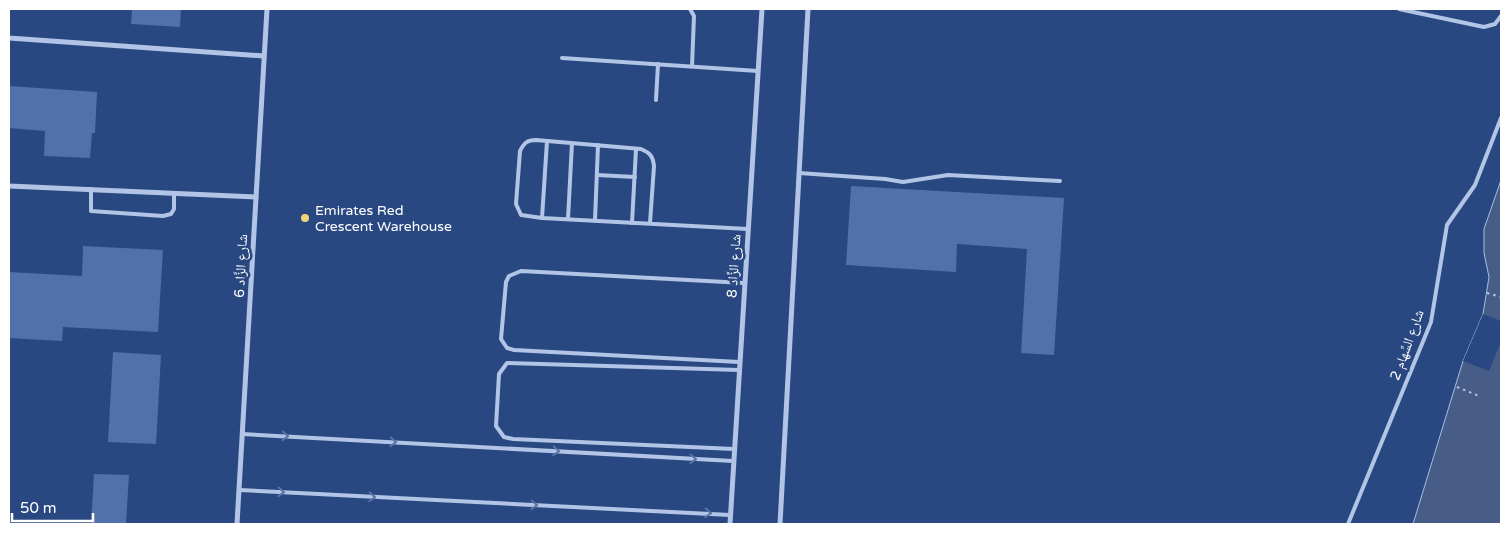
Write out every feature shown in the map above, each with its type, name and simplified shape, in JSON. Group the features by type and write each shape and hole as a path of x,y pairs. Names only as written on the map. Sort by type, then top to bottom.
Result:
{"street":[{"name":"شارع الزَّاد 6","path":"237,524 267,9"},
{"name":"شارع الزَّاد 8","path":"730,524 762,9"},
{"path":"780,524 808,9"},
{"path":"9,38 264,56"},
{"path":"9,186 256,197"}],"lane":[{"path":"690,9 694,16 692,66"},
{"path":"1399,9 1420,11 1484,27 1495,24 1501,16"},
{"path":"562,58 758,71"},
{"path":"656,100 658,64"},
{"name":"شارع السِّهام 2","path":"1348,524 1431,322 1448,225 1475,185 1501,118"},
{"path":"650,223 654,159 649,153 636,149 547,141 530,140 523,144 520,151 516,204 521,215 542,218 748,229"},
{"path":"542,218 547,141"},
{"path":"568,219 572,143"},
{"path":"595,220 598,146"},
{"path":"632,222 636,149"},
{"path":"799,173 886,179 903,182 954,175 1060,181"},
{"path":"597,175 635,177"},
{"path":"91,189 91,211 163,216 171,214 174,209 174,193"},
{"path":"739,362 514,350 507,348 501,339 506,282 509,276 521,270 744,283"},
{"path":"734,449 512,439 504,437 496,426 499,374 507,363 739,370"},
{"path":"242,434 733,461"},
{"path":"239,490 730,515"}],"path":[{"path":"1487,293 1501,297"},
{"path":"1457,387 1479,396"}],"water":[{"path":"1501,180 1501,524 1413,524 1463,361 1483,314 1489,277 1484,253 1484,229"}],"pier":[{"path":"1483,314 1501,321 1501,342 1489,371 1463,361"}],"building":[{"path":"132,9 181,9 180,27 131,24"},
{"path":"9,86 97,92 95,133 92,133 90,158 44,156 45,131 9,128"},
{"path":"851,186 1064,198 1054,355 1021,353 1027,249 957,244 956,272 846,265"},
{"path":"83,246 163,250 158,332 63,327 62,341 9,338 9,272 82,276"},
{"path":"113,352 161,355 156,444 108,442"},
{"path":"94,474 129,475 126,524 91,524"}],"place":[{"name":"Emirates Red Crescent Warehouse","path":"305,218"}]}
